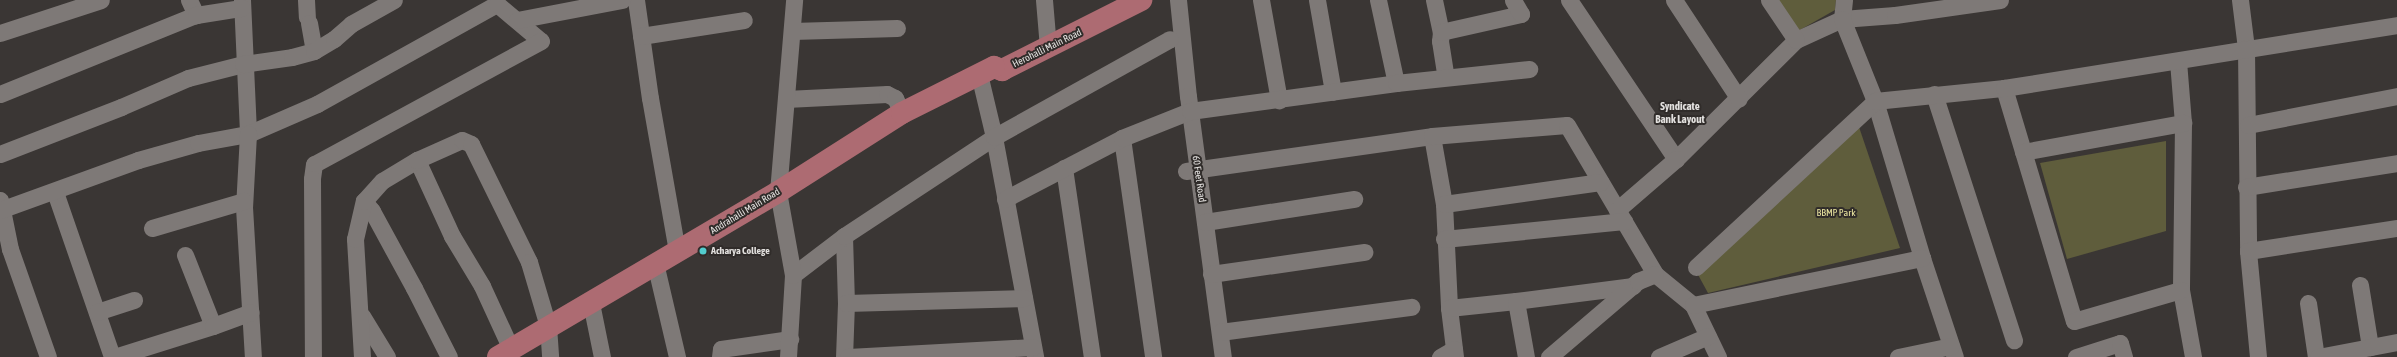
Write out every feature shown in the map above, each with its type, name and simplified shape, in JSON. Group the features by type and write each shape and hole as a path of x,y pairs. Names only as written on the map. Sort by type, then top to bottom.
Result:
{"main road":[{"name":"Herohalli Main Road","path":"986,71 997,58 1047,42 1132,1"},
{"name":"Andrahalli Main Road","path":"504,353 778,192 902,113 986,71"}],"street":[{"path":"0,33 102,0"},
{"path":"306,0 314,51"},
{"path":"0,154 121,107 188,78 243,64 292,58 314,51 334,39 351,24 394,0"},
{"path":"517,20 622,0"},
{"path":"636,0 677,251"},
{"path":"788,357 793,275 778,192 794,0"},
{"path":"1044,0 1047,42"},
{"name":"60 Feet Road","path":"1166,0 1170,39 1184,113 1192,171 1211,357"},
{"name":"60 Feet Road","path":"1178,0 1184,113"},
{"path":"1261,0 1279,100"},
{"path":"1317,0 1332,92"},
{"path":"1378,0 1396,83"},
{"path":"1434,0 1441,32 1440,41 1446,77"},
{"path":"1441,32 1521,14 1513,0"},
{"path":"1569,0 1676,159"},
{"path":"1674,0 1739,98"},
{"path":"1769,0 1796,40"},
{"path":"1844,0 1842,19 1875,101 1922,258 1953,351 1898,357"},
{"path":"1444,239 1621,215 1796,40 1842,19 1895,15 2000,0"},
{"path":"2240,0 2246,48 2248,125 2246,187 2248,251 2258,357"},
{"path":"0,94 192,7 242,4 243,64 248,134 244,201 253,357"},
{"path":"48,357 10,249 4,228 1,206 55,192 138,160 198,144 248,134 317,104 497,4 542,40 314,164 312,179 313,357"},
{"path":"641,36 744,20"},
{"path":"1696,267 1875,101 2004,88 2397,25"},
{"path":"792,31 897,28"},
{"path":"793,275 844,236 994,137 1170,39"},
{"path":"2178,61 2183,124 2181,290 2193,357"},
{"path":"1005,198 1122,138 1184,113 1396,83 1529,69"},
{"path":"848,357 1034,352 994,137 986,71"},
{"path":"2004,88 2074,321 2181,290"},
{"path":"786,99 887,94 895,98 902,113"},
{"path":"1934,94 2014,340"},
{"path":"2248,125 2397,96"},
{"path":"2023,152 2183,124"},
{"path":"1192,171 1432,136 1567,125 1655,274 1693,305 1718,357"},
{"path":"1432,136 1444,204 1444,239 1449,308 1450,354"},
{"path":"1122,138 1153,357"},
{"path":"362,357 354,239 364,202 382,181 417,160 462,140 471,144 529,262 548,326 550,357"},
{"path":"417,160 452,236 482,286 504,353"},
{"path":"2246,187 2397,163"},
{"path":"1064,168 1092,357"},
{"name":"60 Feet Road","path":"1192,171 1205,222 1223,357"},
{"path":"1444,204 1600,182"},
{"path":"55,192 113,357 213,326 250,312"},
{"path":"1205,222 1354,199"},
{"path":"152,228 244,201"},
{"path":"364,202 372,211 414,288 449,357"},
{"path":"2248,251 2397,228"},
{"path":"844,236 846,302 844,357"},
{"path":"1211,274 1364,252"},
{"path":"185,255 213,326"},
{"path":"1693,305 1922,258"},
{"path":"655,263 678,357"},
{"path":"1549,357 1632,286 1655,274"},
{"path":"2360,285 2370,347"},
{"path":"1449,308 1632,286"},
{"path":"846,302 1024,298"},
{"path":"97,312 134,300"},
{"path":"1516,301 1526,357"},
{"path":"591,303 602,357"},
{"path":"2308,303 2317,357 2397,342"},
{"path":"1220,332 1411,307"},
{"path":"360,314 387,357"},
{"path":"1659,357 1708,336"},
{"path":"720,357 721,349 790,339"},
{"path":"2076,357 2120,343 2124,357"}],"green space":[{"path":"1778,0 1836,0 1835,10 1798,31"},
{"name":"BBMP Park","path":"1859,127 1900,248 1708,293 1696,271"},
{"path":"2166,141 2166,231 2067,259 2040,163"}],"place":[{"name":"Acharya College","path":"703,251"}],"district":[{"name":"Syndicate Bank Layout","path":"1680,113"}]}
